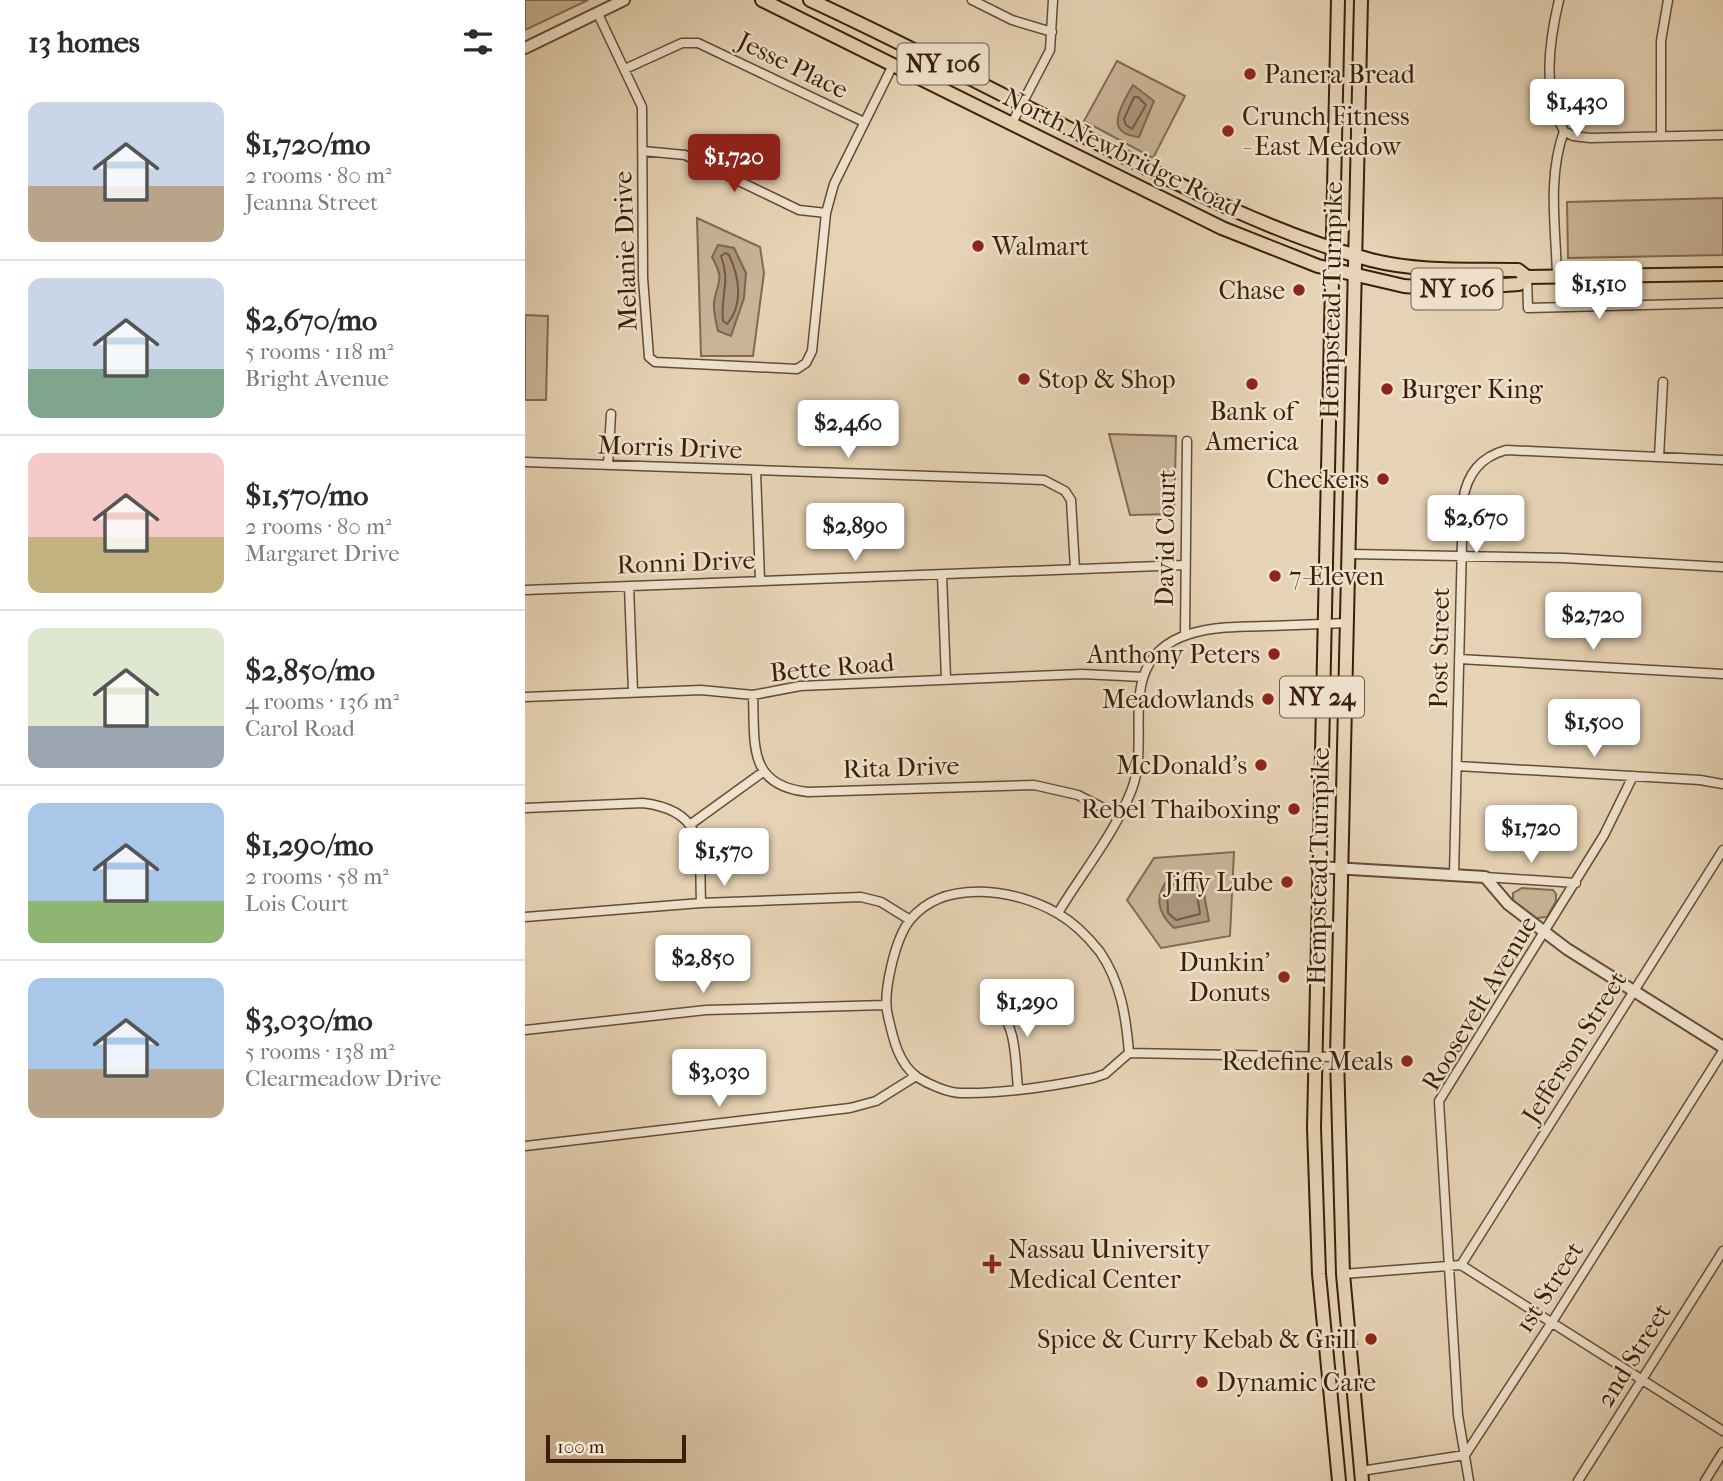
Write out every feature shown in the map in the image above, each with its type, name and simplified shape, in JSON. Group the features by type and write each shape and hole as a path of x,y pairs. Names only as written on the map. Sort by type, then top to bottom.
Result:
{"main road":[{"name":"North Newbridge Road","path":"762,0 1232,232 1331,270 1354,275"},
{"name":"North Newbridge Road","path":"810,0 899,41 1204,198 1331,248"},
{"name":"Hempstead Turnpike","path":"1338,0 1317,867 1314,1151 1319,1274 1339,1481"},
{"name":"Hempstead Turnpike","path":"1361,0 1337,1057 1343,1274 1362,1476"},
{"path":"1113,174 1124,157"},
{"name":"NY 106","path":"1331,248 1398,265 1518,270 1527,277 1723,274"},
{"name":"NY 106","path":"1354,275 1404,286 1453,289 1519,284 1527,277"}],"street":[{"path":"525,48 624,0"},
{"path":"972,0 1012,20 1052,32"},
{"path":"1011,123 1051,50 1053,0"},
{"path":"1559,0 1551,36 1550,74 1556,116 1565,131 1573,136 1590,138 1723,135"},
{"path":"1661,136 1660,54 1668,0"},
{"name":"Melanie Drive","path":"598,13 642,107 643,278 649,358 655,362 797,369 806,363 812,351 826,214 834,184 893,65"},
{"name":"Jesse Place","path":"625,69 682,43 698,43 864,122"},
{"path":"1557,277 1553,190 1555,165 1565,131"},
{"path":"643,151 685,155 799,210 826,214"},
{"path":"1527,277 1528,308 1723,303"},
{"path":"1659,457 1663,382"},
{"path":"608,466 611,414"},
{"name":"David Court","path":"1185,635 1187,441"},
{"name":"Post Street","path":"1454,875 1465,486 1478,465 1496,453 1524,449 1723,460"},
{"name":"Morris Drive","path":"525,462 1051,482 1065,491 1073,506 1075,569"},
{"path":"756,472 760,580"},
{"path":"1349,554 1563,558 1723,567"},
{"name":"Ronni Drive","path":"525,590 1185,565"},
{"path":"942,575 946,679"},
{"path":"629,586 633,692"},
{"path":"1058,913 1119,816 1132,788 1139,758 1143,677 1157,654 1185,635 1218,627 1347,623"},
{"path":"1459,659 1723,674"},
{"name":"Bette Road","path":"525,697 701,690 753,695 800,686 946,679 1082,674 1143,677"},
{"path":"691,824 763,772 755,746 753,695"},
{"path":"1457,766 1723,784"},
{"name":"Rita Drive","path":"763,772 787,789 808,792 1034,785 1077,795 1119,816"},
{"name":"Roosevelt Avenue","path":"1469,1481 1458,1415 1439,1101 1576,883 1623,801 1633,776"},
{"path":"525,808 643,803 662,806 691,824 698,848 701,903"},
{"name":"Jefferson Street","path":"1461,1265 1723,850"},
{"path":"1317,867 1576,883"},
{"path":"1485,877 1508,904 1545,933 1723,1049"},
{"path":"1129,1053 1126,1015 1112,974 1094,945 1058,913 1015,895 982,892 946,896 931,903 910,920 896,949 885,1004 897,1053 916,1076 961,1093 1093,1078 1105,1074 1129,1053 1337,1057"},
{"path":"525,917 701,903 862,897 881,902 910,920"},
{"path":"525,1030 706,1010 885,1004"},
{"path":"997,1007 1006,1016 1011,1032 1018,1088"},
{"name":"1st Street","path":"1465,1455 1723,1049"},
{"path":"525,1146 850,1108 876,1101 916,1076"},
{"name":"2nd Street","path":"1578,1481 1723,1251"},
{"path":"1343,1274 1461,1265 1723,1431"},
{"path":"1705,1481 1723,1452"},
{"path":"1362,1476 1465,1455"}],"shaded area":[{"path":"525,0 588,0 525,30"},
{"path":"1117,61 1185,96 1153,158 1084,121"},
{"path":"1723,198 1723,255 1568,258 1567,202"},
{"path":"697,218 760,247 764,273 753,356 701,356"},
{"path":"525,315 548,316 546,400 525,400"},
{"path":"1109,434 1176,436 1174,514 1130,515"},
{"path":"1234,852 1230,936 1161,948 1127,900 1154,858"},
{"path":"1522,888 1553,890 1556,901 1547,917 1536,918 1513,901 1513,893"}],"water":[{"path":"1133,85 1154,101 1139,137 1128,135 1118,124 1120,109"},
{"path":"718,245 734,248 746,273 744,298 731,336 718,331 714,313 719,276 712,257"},
{"path":"1171,876 1191,876 1202,883 1209,921 1174,928 1168,922 1159,903 1162,889"}],"place":[{"name":"Panera Bread","path":"1250,74"},
{"name":"Crunch Fitness - East Meadow","path":"1228,131"},
{"name":"Walmart","path":"978,246"},
{"name":"Chase","path":"1299,290"},
{"name":"Stop & Shop","path":"1024,379"},
{"name":"Bank of America","path":"1252,384"},
{"name":"Burger King","path":"1387,389"},
{"name":"Checkers","path":"1383,479"},
{"name":"7-Eleven","path":"1275,576"},
{"name":"Anthony Peters","path":"1274,654"},
{"name":"Meadowlands","path":"1268,699"},
{"name":"McDonald's","path":"1261,765"},
{"name":"Rebel Thaiboxing","path":"1294,809"},
{"name":"Jiffy Lube","path":"1287,882"},
{"name":"Dunkin' Donuts","path":"1284,977"},
{"name":"Redefine Meals","path":"1407,1061"},
{"name":"Nassau University Medical Center","path":"992,1264"},
{"name":"Spice & Curry Kebab & Grill","path":"1371,1339"},
{"name":"Dynamic Care","path":"1202,1382"}]}
